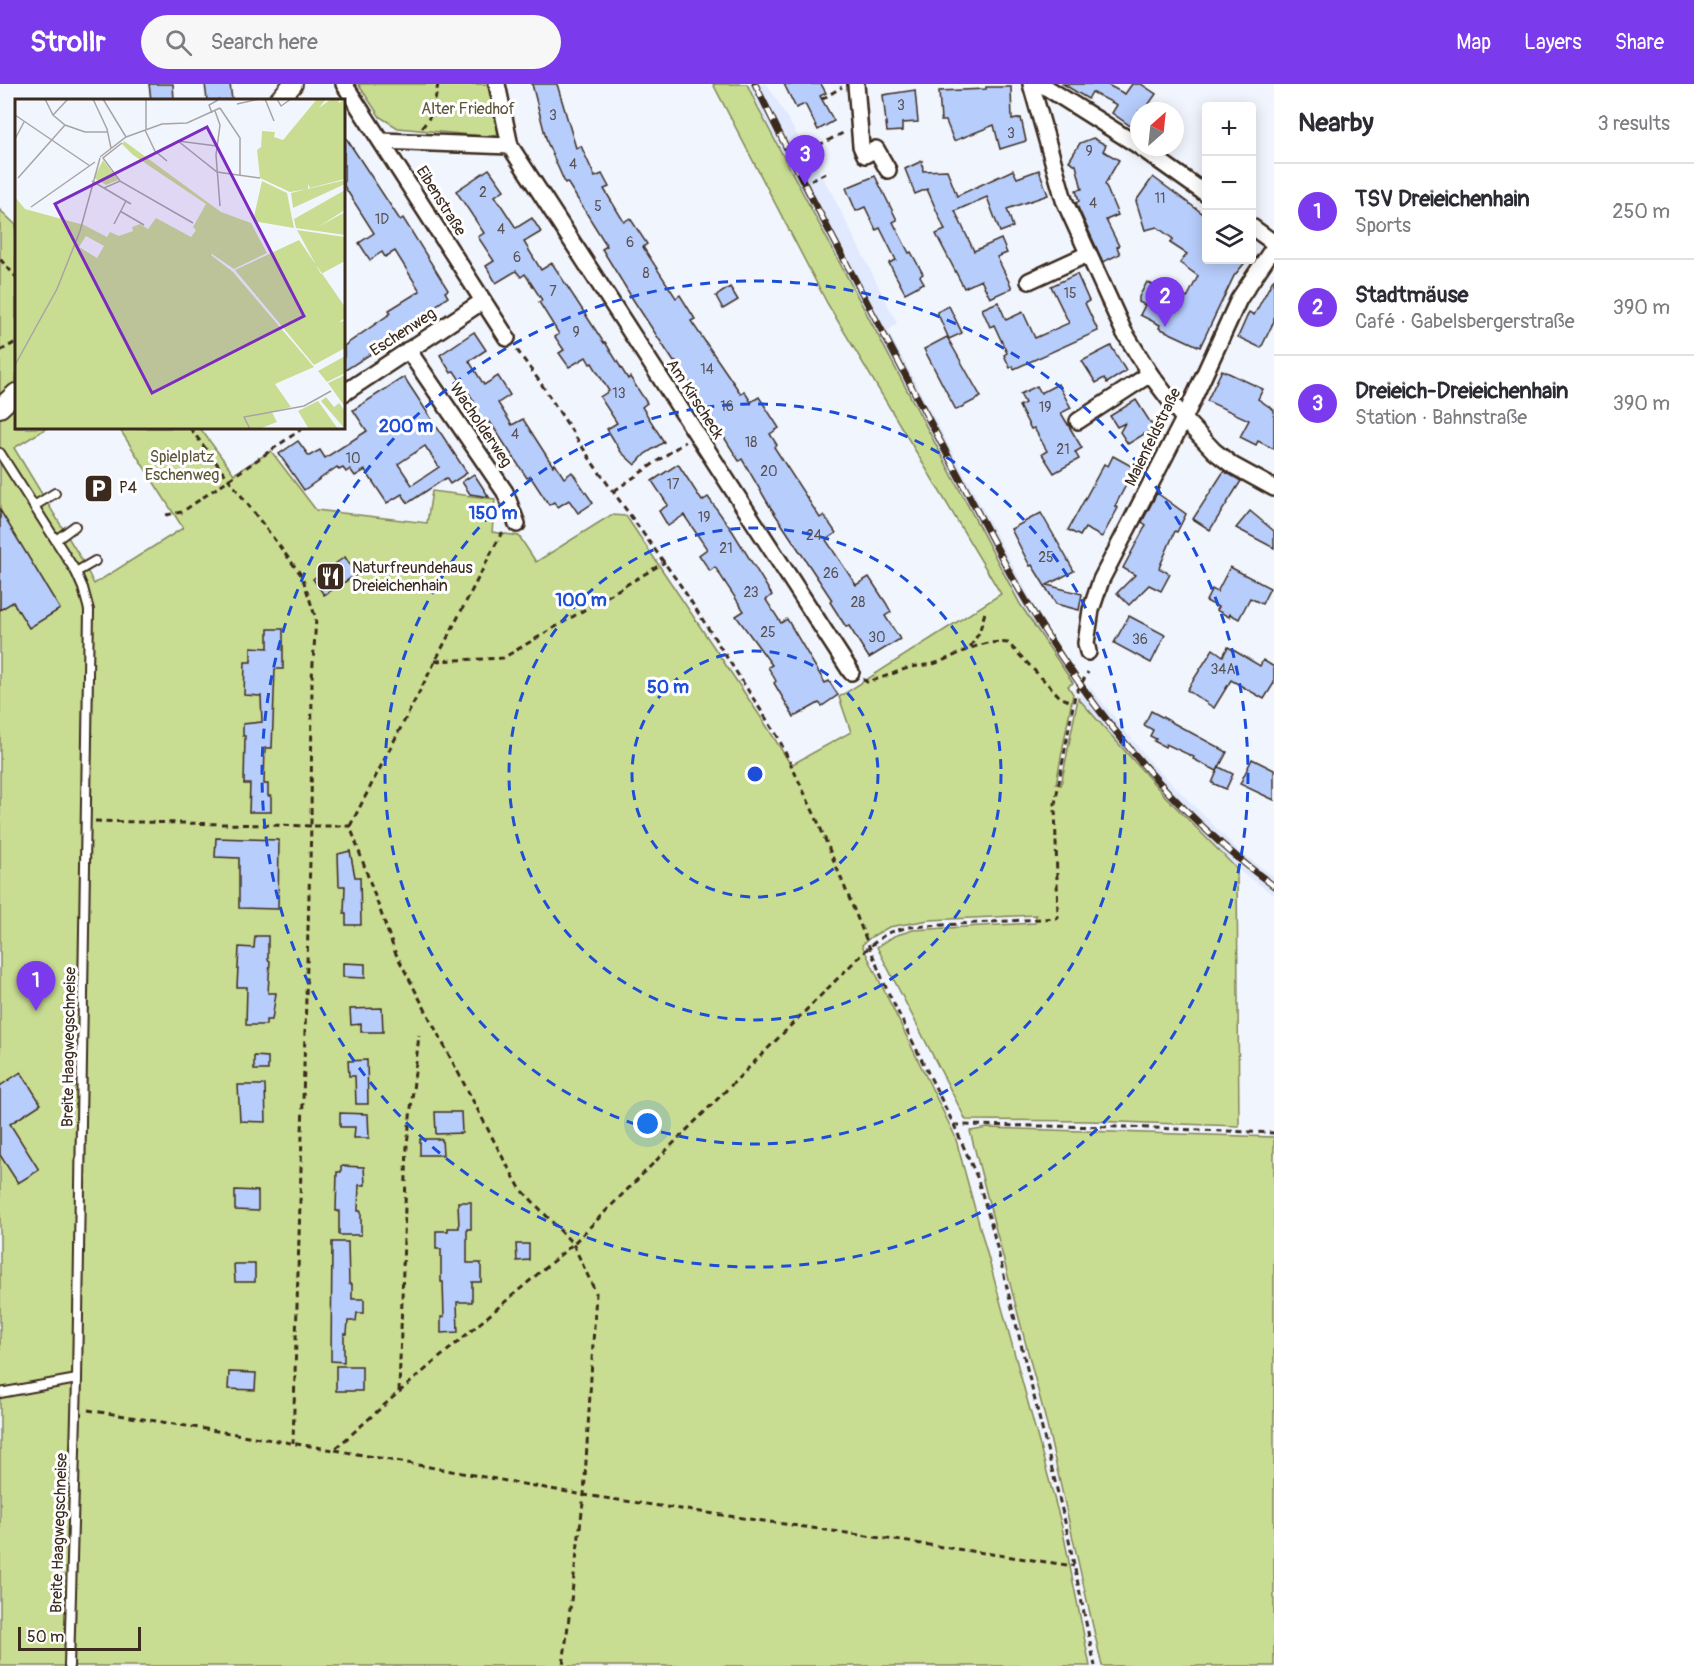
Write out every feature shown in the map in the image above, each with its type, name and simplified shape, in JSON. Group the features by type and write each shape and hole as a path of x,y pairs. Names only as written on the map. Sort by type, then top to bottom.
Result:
{"street":[{"path":"280,99 293,84"},
{"name":"Eibenstraße","path":"344,84 507,338"},
{"name":"Am Kirscheck","path":"497,84 510,146 851,672"},
{"path":"856,84 861,146 865,155 876,149 888,170"},
{"path":"1031,84 1064,200 1124,332 1150,374 1184,418 1214,451 1232,465 1274,488"},
{"path":"1041,84 1130,141"},
{"path":"381,141 510,146"},
{"path":"1153,156 1202,191"},
{"path":"1256,231 1274,245"},
{"name":"Maienfeldstraße","path":"1088,652 1086,643 1091,610 1101,580 1184,418 1239,299 1274,245"},
{"path":"1029,281 1088,254"},
{"name":"Eschenweg","path":"345,392 483,302"},
{"name":"Wacholderweg","path":"408,350 505,492 517,524"},
{"path":"1078,421 1150,374"},
{"path":"0,408 15,394"}],"lane":[{"name":"Breite Haagwegschneise","path":"0,453 76,572 90,610 77,1379 69,1666"},
{"path":"34,506 55,493"},
{"path":"56,540 75,526"},
{"path":"76,572 95,561"},
{"path":"0,1393 77,1379"}],"path":[{"path":"413,142 433,112 438,84"},
{"path":"822,99 845,84"},
{"path":"809,150 860,124"},
{"path":"811,180 830,171"},
{"path":"0,260 15,276"},
{"path":"507,338 540,382 594,465 665,562 778,737 818,822 887,990 954,1125 977,1177 992,1227 1056,1482 1095,1666"},
{"path":"0,351 15,343"},
{"path":"191,429 302,576 316,619 312,678 311,826 293,1443"},
{"path":"166,515 182,512 302,429"},
{"path":"613,491 696,434"},
{"path":"517,524 501,534 350,826 395,952 498,1149 520,1188 573,1244 597,1293 584,1495 563,1666"},
{"path":"434,661 504,658 665,562"},
{"path":"970,647 979,633 987,609"},
{"path":"851,672 867,682 910,668 933,664 970,647 998,642 1008,643 1059,697 1074,703"},
{"path":"334,1450 573,1244 869,947 887,933 909,927 1058,918 1055,804 1075,695 1088,672"},
{"path":"86,821 350,826"},
{"path":"399,1392 408,1145 419,1035"},
{"path":"954,1125 1126,1127 1274,1133"},
{"path":"76,1408 334,1450 584,1495 1074,1566"}],"shaded area":[{"path":"747,84 767,84 832,194 897,323 888,331 1043,622 1077,675 1073,683 1020,604"},
{"path":"1090,687 1151,763 1238,850 1274,877 1274,895 1238,870 1164,795 1078,698"}],"green space":[{"name":"Alter Friedhof","path":"358,84 491,84 498,133 493,137 398,128 380,117"},
{"name":"Spielplatz Eschenweg","path":"713,84 747,84 1020,604 1073,683 1068,686 1073,694 1056,784 1061,785 1078,698 1164,795 1237,869 1239,1126 966,1120 877,947 894,936 913,930 1035,923 1036,915 929,920 889,927 862,945 955,1136 1062,1527 1090,1666 0,1666 0,210 15,224 15,429 45,429 14,448 82,560 94,584 183,528 120,429 201,429 234,474 271,451 316,510 427,523 432,491 495,499 492,532 519,536 536,562 611,515 626,516 791,765 851,732 839,697 1001,594 827,303"},
{"path":"988,1128 1274,1137 1274,1666 1102,1666 1046,1421 970,1131"}],"building":[{"path":"149,84 173,84 174,99 151,99"},
{"path":"205,84 230,84 232,99 207,99"},
{"path":"532,84 557,84 576,148 581,146 595,177 602,174 609,187 604,189 624,222 630,218 647,244 643,247 676,298 680,295 695,319 691,321 741,394 744,391 751,402 759,397 779,428 770,434 777,445 774,447 820,518 824,515 836,533 826,540 856,585 869,577 891,612 885,616 900,639 869,658 849,626 846,627 830,602 832,600 769,505 742,459 739,461 602,249 607,246 567,182 565,183 547,142"},
{"path":"784,84 821,84 826,93 820,96 834,121 818,130 805,104 796,108"},
{"path":"1063,84 1106,84 1125,94 1132,84 1141,84 1156,94 1150,102 1130,102 1130,126 1112,113 1117,105 1092,92 1088,99"},
{"path":"986,87 1011,87 1012,120 1021,118 1026,141 1000,149 994,125 954,141 946,121 941,121 939,91 986,89"},
{"path":"915,90 918,122 902,123 902,131 887,132 883,95"},
{"path":"345,137 400,220 403,218 448,290 445,292 448,297 427,312 427,318 345,370 345,345 391,313 389,310 420,291 395,251 385,257 382,252 370,260 359,243 374,233 345,188"},
{"path":"1093,138 1106,145 1103,151 1119,160 1105,184 1118,215 1106,220 1119,246 1117,247 1120,254 1103,262 1076,203 1079,201 1076,190 1082,189 1076,165 1069,161 1080,143"},
{"path":"922,161 923,171 947,170 957,196 1013,170 1017,178 1039,170 1048,195 1007,209 1013,227 1000,232 987,197 955,211 974,251 1001,239 1007,253 997,257 1012,288 990,298 981,280 964,288 936,234 945,230 927,189 915,194 905,169"},
{"path":"489,169 504,190 495,196 516,228 532,218 541,232 524,242 541,270 552,263 628,379 630,377 647,403 642,407 664,442 645,454 635,465 621,452 607,429 617,423 600,397 609,391 592,363 590,364 586,357 569,367 559,353 564,350 555,337 559,334 539,302 542,300 525,274 521,277 516,271 496,283 486,266 494,261 478,237 484,233 456,191"},
{"path":"875,176 897,220 893,222 923,274 920,276 924,283 905,293 889,263 896,260 880,228 876,230 865,207 856,211 846,188"},
{"path":"1153,177 1202,213 1202,264 1244,264 1234,276 1200,347 1159,328 1160,325 1140,315 1145,305 1139,302 1139,297 1147,282 1157,287 1158,284 1187,298 1198,276 1180,263 1187,254 1170,243 1173,239 1157,227 1145,230 1136,201"},
{"path":"1077,274 1089,301 1085,303 1098,331 1014,369 1013,366 1010,368 1004,355 1007,353 994,325 990,327 982,309 998,302 1006,320 1023,312 1035,338 1069,323 1051,286"},
{"path":"1274,278 1274,321 1261,348 1238,337 1249,312 1254,315"},
{"path":"730,287 738,300 723,309 716,296"},
{"path":"949,306 962,333 949,339 937,312"},
{"path":"474,332 486,350 469,361 484,385 498,376 510,395 498,403 512,425 523,419 553,466 555,464 564,478 572,472 593,503 578,513 569,500 558,507 554,502 549,505 530,476 527,478 490,422 488,423 486,419 479,424 467,406 474,401 454,371 451,373 440,355"},
{"path":"947,337 981,397 956,410 924,349"},
{"path":"1111,346 1126,371 1107,383 1104,378 1096,383 1082,361"},
{"path":"1222,370 1263,389 1258,399 1274,410 1274,449 1258,441 1256,445 1240,437 1249,420 1207,401"},
{"path":"404,377 467,473 450,484 446,478 408,503 402,494 387,503 365,470 355,476 350,469 346,472 343,468 339,470 337,467 304,490 279,454 298,441 309,456 320,450 325,458 367,431 353,410","holes":["425,446 439,467 412,485 398,464"]},
{"path":"1058,384 1071,408 1061,413 1082,448 1075,452 1079,459 1054,473 1042,454 1047,451 1034,428 1031,429 1019,406 1025,403 1020,394 1037,386 1041,393"},
{"path":"1136,400 1154,428 1128,444 1120,432 1125,423 1117,427 1110,416"},
{"path":"1113,456 1135,468 1115,506 1118,508 1102,537 1085,528 1080,536 1068,530 1104,464 1108,466"},
{"path":"678,464 702,501 708,497 733,532 772,595 766,600 781,623 787,619 825,683 829,681 838,695 822,706 819,703 794,717 774,683 776,681 768,667 772,665 736,616 744,611 715,567 710,571 699,555 707,549 684,515 668,526 659,511 668,505 652,481"},
{"path":"1224,471 1241,481 1210,530 1193,519"},
{"path":"474,474 489,497 470,494 462,482"},
{"path":"1157,493 1186,514 1177,532 1175,531 1159,568 1170,574 1161,591 1149,585 1129,605 1117,593 1135,575 1123,568 1146,525 1142,522"},
{"path":"0,510 60,609 29,628 13,602 0,610"},
{"path":"1250,511 1274,531 1274,548 1236,528"},
{"path":"1041,513 1074,571 1047,585 1082,594 1079,610 1056,604 1032,565 1030,566 1011,529"},
{"path":"345,557 356,575 324,595 313,579"},
{"path":"1230,567 1270,588 1262,604 1250,598 1239,619 1216,610 1218,607 1206,601 1212,589 1217,592"},
{"path":"1129,616 1165,635 1151,663 1114,643"},
{"path":"268,629 283,629 283,669 275,669 272,748 265,748 264,784 268,784 268,796 271,796 271,812 249,812 250,784 244,784 243,724 262,722 261,696 244,695 245,662 251,662 251,647 268,648"},
{"path":"1228,647 1260,666 1263,660 1274,667 1274,683 1264,699 1231,680 1214,708 1187,690 1213,649 1223,656"},
{"path":"1151,711 1227,752 1217,771 1193,759 1194,757 1154,741 1156,739 1150,736 1153,730 1144,725"},
{"path":"1252,759 1274,770 1274,800 1240,784"},
{"path":"1219,767 1233,774 1226,789 1212,783"},
{"path":"216,838 279,840 278,909 239,908 239,858 215,857"},
{"path":"350,851 355,877 360,877 361,925 346,925 345,886 339,886 338,854"},
{"path":"255,936 268,936 268,960 270,961 268,993 276,993 272,1020 266,1020 266,1025 246,1025 247,987 237,987 239,947 254,948"},
{"path":"343,963 365,964 365,978 343,977"},
{"path":"382,1008 383,1032 361,1032 361,1024 351,1025 350,1009"},
{"path":"254,1056 268,1057 268,1070 254,1070"},
{"path":"367,1060 368,1104 356,1104 355,1076 349,1076 348,1061"},
{"path":"21,1072 41,1104 10,1124 39,1170 18,1183 0,1155 0,1086"},
{"path":"238,1085 265,1085 266,1122 240,1121"},
{"path":"435,1112 461,1112 462,1133 436,1134"},
{"path":"340,1113 368,1114 369,1138 354,1138 355,1127 340,1127"},
{"path":"420,1139 442,1139 443,1155 420,1155"},
{"path":"341,1166 364,1167 365,1185 359,1185 358,1211 361,1211 361,1235 339,1235 339,1211 336,1211 337,1172 341,1172"},
{"path":"235,1190 258,1191 258,1211 235,1210"},
{"path":"458,1202 471,1202 471,1229 467,1229 467,1263 481,1263 481,1282 472,1282 472,1302 457,1302 458,1332 441,1333 441,1317 444,1317 443,1282 441,1282 441,1249 436,1249 436,1231 459,1228"},
{"path":"332,1242 348,1242 349,1284 352,1284 352,1299 364,1299 364,1313 357,1313 356,1321 348,1321 347,1334 344,1334 344,1362 331,1361"},
{"path":"516,1244 529,1244 529,1260 517,1261"},
{"path":"234,1264 255,1264 255,1282 235,1282"},
{"path":"336,1366 362,1366 362,1391 336,1391"},
{"path":"229,1372 256,1373 255,1390 228,1389"}],"railway":[{"path":"755,84 805,185 1012,577 1038,621 1095,705 1160,784 1234,855 1274,886"}],"place":[{"name":"Dreieich-Dreieichenhain","path":"805,185"},
{"name":"Stadtmäuse","path":"1165,327"},
{"name":"P4","path":"98,488"},
{"name":"Naturfreundehaus Dreieichenhain","path":"331,577"},
{"name":"TSV Dreieichenhain","path":"36,1011"}]}
